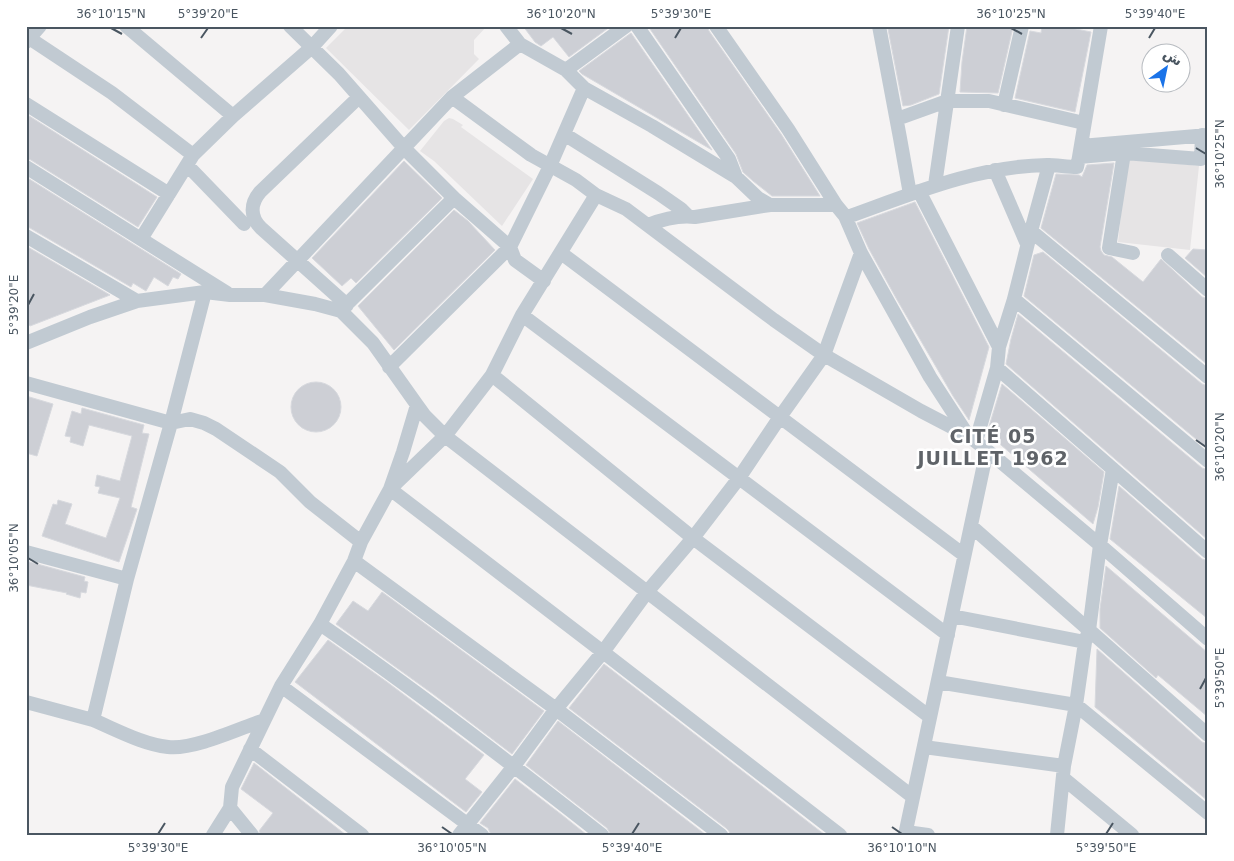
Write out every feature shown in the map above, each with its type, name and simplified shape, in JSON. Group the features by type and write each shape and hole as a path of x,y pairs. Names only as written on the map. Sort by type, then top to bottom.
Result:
{"street":[{"path":"40,26 28,40 112,93 190,160 244,224"},
{"path":"126,26 233,116"},
{"path":"290,26 359,96 404,148 454,198 510,247 515,260 544,280"},
{"path":"141,239 190,160 233,116 312,47 331,26"},
{"path":"566,70 626,26"},
{"path":"637,26 729,159 736,178"},
{"path":"716,26 788,129 840,210 861,253 930,377 977,442"},
{"path":"935,185 958,26"},
{"path":"1004,105 1022,26"},
{"path":"507,27 520,44 566,70 584,88 635,116 736,178 758,198 770,205"},
{"path":"880,27 897,119 914,193 999,347"},
{"path":"648,225 664,219 695,217 770,205 840,210 850,216 935,185 995,170 1049,165 1078,167 1097,27"},
{"path":"265,294 452,97 520,44"},
{"path":"389,367 510,247 550,166 584,88"},
{"path":"359,96 260,192 253,202 252,213 256,224 297,261 344,308 373,343 425,416 445,436 913,797"},
{"path":"452,97 531,155 576,180 596,195 626,209 774,320 824,355 977,442 1208,639"},
{"path":"897,119 947,101 989,102 1084,123"},
{"path":"26,104 169,194"},
{"path":"564,134 681,209 688,216"},
{"path":"1205,135 1201,159 1080,151 1205,135"},
{"path":"1124,153 1108,248 1133,253"},
{"path":"928,835 906,833 971,526 977,442 997,368 999,347 1014,299 1049,165"},
{"path":"26,167 230,295"},
{"path":"995,170 1029,238 1208,377"},
{"path":"390,488 445,436 492,375 522,314 596,195"},
{"path":"344,308 454,198"},
{"path":"26,236 137,301"},
{"path":"464,830 556,709 603,652 647,592 693,538 739,478 824,355 861,253"},
{"path":"561,254 964,555"},
{"path":"1168,255 1208,290"},
{"path":"28,339 137,301 205,292 230,295 265,294 344,308"},
{"path":"92,720 127,580 205,292"},
{"path":"1014,299 1208,461"},
{"path":"522,314 948,635"},
{"path":"997,368 1208,552"},
{"path":"492,375 693,538 930,717"},
{"path":"26,383 171,423 190,419 204,423 280,472 310,502 361,542"},
{"path":"214,835 230,808 232,787 281,686 320,624 390,488 417,405"},
{"path":"1057,835 1063,772 1076,705 1113,469"},
{"path":"390,488 840,835"},
{"path":"971,526 1087,636 1208,735"},
{"path":"26,552 127,580"},
{"path":"354,561 556,709 721,835"},
{"path":"952,616 1087,636"},
{"path":"320,624 353,646 514,766 602,835"},
{"path":"938,682 1076,705 1208,813"},
{"path":"281,686 464,830 482,835"},
{"path":"26,702 92,720 142,740 169,747 197,744 264,720"},
{"path":"924,747 1063,772 1132,835"},
{"path":"250,749 362,835"},
{"path":"230,808 252,835"}],"shaded area":[{"path":"348,26 487,26 474,40 474,54 479,59 409,130 326,48"},
{"path":"449,118 463,125 461,127 533,179 502,226 434,161 420,151 444,121"},
{"path":"1127,158 1199,166 1190,250 1118,242"}],"building":[{"path":"523,26 611,26 569,57 553,37 541,46 535,42"},
{"path":"648,26 707,26 781,134 820,196 772,196 743,172 736,154"},
{"path":"900,26 949,26 939,94 911,105 903,106 888,29"},
{"path":"967,26 1013,27 998,93 960,92"},
{"path":"1042,26 1061,26 1091,32 1075,112 1015,98 1030,31 1041,33"},
{"path":"631,33 712,150 579,71"},
{"path":"26,114 157,197 138,227 26,158"},
{"path":"404,161 442,198 356,283 351,278 342,286 312,258"},
{"path":"1114,163 1100,247 1101,251 1104,255 1112,257 1143,282 1161,259 1202,297 1208,299 1208,365 1041,228 1056,174 1079,175 1082,177 1087,165"},
{"path":"26,177 181,274 178,279 173,277 168,286 154,277 146,291 133,283 131,287 26,227"},
{"path":"915,202 989,347 969,420 896,298 857,223"},
{"path":"454,210 468,221 495,250 394,350 358,306"},
{"path":"26,246 110,295 30,326 26,322"},
{"path":"1193,249 1208,250 1208,278 1185,258"},
{"path":"1043,252 1202,384 1208,386 1208,449 1024,296 1034,255"},
{"path":"1018,314 1202,468 1208,470 1208,540 1006,364"},
{"path":"321,382 334,389 340,397 340,417 334,425 326,431 311,432 298,425 292,417 291,402 298,389 306,383"},
{"path":"1002,384 1104,472 1093,524 987,433"},
{"path":"26,396 53,404 37,456 26,453 26,434 29,425 26,425"},
{"path":"82,408 144,425 142,433 149,434 131,507 137,509 119,562 42,536 53,504 57,505 58,500 72,504 65,524 106,538 120,498 98,493 100,487 95,486 97,475 120,481 132,436 89,425 83,446 70,442 71,437 65,436 72,411 81,414"},
{"path":"1119,486 1202,559 1208,561 1208,619 1110,539"},
{"path":"26,561 85,577 84,581 88,582 86,593 81,592 80,598 67,593 26,585"},
{"path":"1106,566 1208,653 1208,717 1158,675 1156,678 1100,628 1100,609"},
{"path":"382,592 544,711 512,754 336,624 353,601 368,611"},
{"path":"328,640 484,755 465,779 482,792 466,812 295,682"},
{"path":"1097,649 1202,742 1208,744 1208,801 1095,707"},
{"path":"604,664 825,835 730,835 726,828 569,708"},
{"path":"558,721 706,835 611,835 607,828 526,765"},
{"path":"254,763 346,835 261,835 259,831 273,813 241,789"},
{"path":"515,779 587,835 491,835 488,828 480,823"}],"district":[{"name":"CITÉ 05 JUILLET 1962","path":"993,447"}]}
